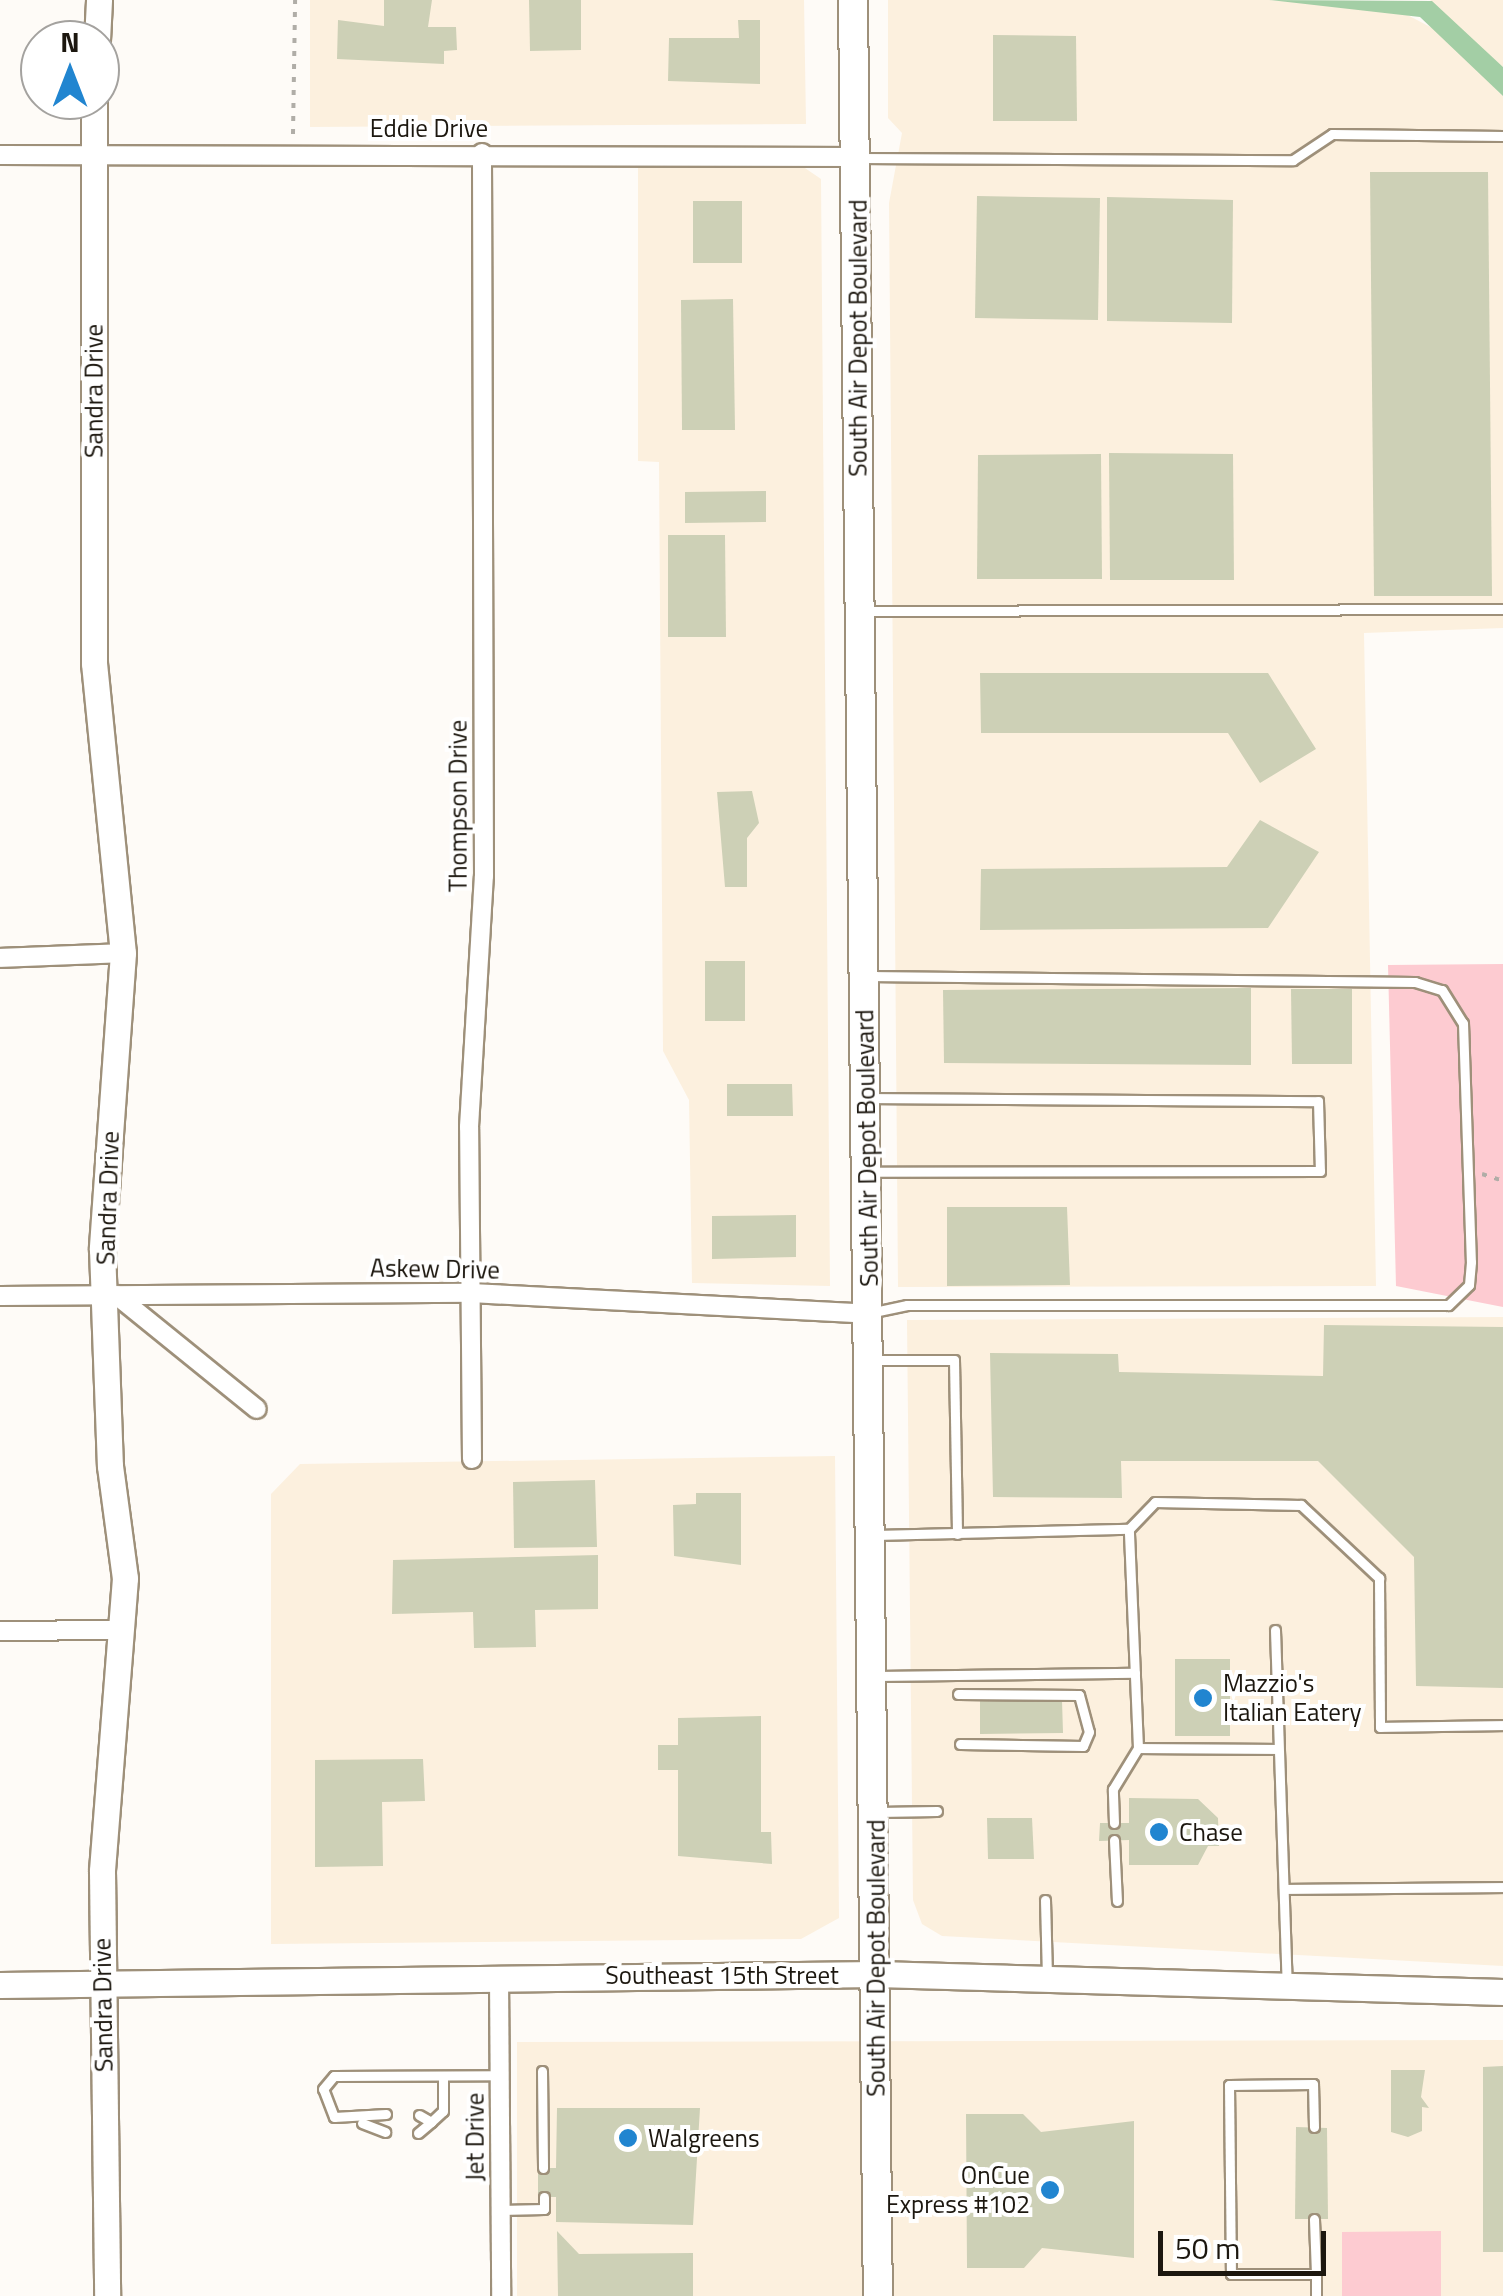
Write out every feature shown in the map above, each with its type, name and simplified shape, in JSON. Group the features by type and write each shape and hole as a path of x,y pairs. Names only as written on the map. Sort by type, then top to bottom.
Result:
{"main road":[{"name":"South Air Depot Boulevard","path":"853,0 858,158 878,2296"}],"street":[{"name":"Sandra Drive","path":"94,120 94,663 122,953 102,1249 112,1295 122,1630 102,1871 106,2296"},
{"name":"Eddie Drive","path":"0,155 482,152 858,158"},
{"name":"Thompson Drive","path":"472,1459 468,1127 484,876 482,152"},
{"path":"0,958 122,953"},
{"name":"Askew Drive","path":"0,1296 471,1293 868,1314"},
{"path":"112,1295 257,1409"},
{"path":"0,1631 122,1630"},
{"name":"Southeast 15th Street","path":"0,1985 876,1974 1503,1992"},
{"name":"Jet Drive","path":"499,1977 501,2296"}],"lane":[{"path":"858,158 1293,160 1332,134 1503,136"},
{"path":"861,611 1503,609"},
{"path":"865,976 1414,982 1442,990 1463,1023 1471,1262 1468,1284 1448,1305 907,1305 868,1314"},
{"path":"866,1098 1318,1101 1320,1171 867,1172"},
{"path":"869,1360 954,1360 958,1534"},
{"path":"1114,1823 1113,1789 1138,1748 1130,1529 1155,1502 1301,1505 1379,1578 1380,1727 1503,1725"},
{"path":"872,1536 1130,1529"},
{"path":"1275,1630 1287,1986"},
{"path":"874,1676 1135,1673"},
{"path":"958,1694 1080,1695 1090,1732 1083,1746 960,1744"},
{"path":"1138,1748 1278,1748"},
{"path":"875,1812 936,1811"},
{"path":"1114,1840 1117,1901"},
{"path":"1284,1889 1503,1887"},
{"path":"1046,1900 1047,1978"},
{"path":"542,2071 543,2168"},
{"path":"385,2132 327,2111 323,2089 334,2076 500,2075"},
{"path":"418,2132 442,2111 442,2078"},
{"path":"1314,2127 1313,2084 1229,2086 1231,2274 1316,2274"},
{"path":"362,2122 386,2114"},
{"path":"419,2115 431,2122"},
{"path":"500,2210 544,2209 544,2197"},
{"path":"1314,2219 1316,2296"}],"path":[{"path":"292,154 295,0"}],"shaded area":[{"path":"310,0 804,0 806,124 310,127"},
{"path":"888,0 1269,0 1398,10 1436,30 1503,96 1503,628 1364,633 1376,1286 898,1287 889,203 902,133 888,118"},
{"path":"1269,0 1432,1 1503,67 1503,96 1420,17"},
{"path":"1430,0 1503,0 1503,67 1483,50"},
{"path":"638,166 802,166 821,179 830,1286 692,1283 689,1100 663,1051 659,462 638,461"},
{"path":"1503,964 1503,1307 1396,1286 1388,965"},
{"path":"1503,1317 1503,1966 942,1936 922,1924 913,1900 907,1320"},
{"path":"835,1456 839,1918 801,1939 271,1944 271,1494 300,1464"},
{"path":"1503,2040 1503,2296 517,2296 517,2042"},
{"path":"1441,2231 1441,2296 1342,2296 1342,2232"}],"building":[{"path":"384,0 432,0 428,27 456,27 457,50 444,51 444,64 337,59 338,20 384,26"},
{"path":"529,0 581,0 581,50 530,51"},
{"path":"738,20 760,20 760,84 668,81 669,38 739,38"},
{"path":"993,35 1076,36 1077,121 993,121"},
{"path":"1370,172 1488,172 1492,596 1374,596"},
{"path":"977,196 1100,198 1098,320 975,318"},
{"path":"1107,197 1233,200 1232,323 1107,321"},
{"path":"693,201 742,201 742,263 693,263"},
{"path":"733,299 735,430 682,430 681,300"},
{"path":"1109,453 1233,454 1234,580 1110,580"},
{"path":"1101,454 1102,579 977,579 978,455"},
{"path":"766,491 766,522 685,523 685,492"},
{"path":"668,535 725,535 726,637 668,637"},
{"path":"980,673 1268,673 1316,749 1260,783 1228,733 981,733"},
{"path":"752,791 759,823 747,838 747,887 725,887 717,792"},
{"path":"1260,820 1319,852 1268,928 980,930 981,869 1227,867"},
{"path":"705,961 745,961 745,1021 705,1021"},
{"path":"1251,988 1251,1065 944,1063 943,990"},
{"path":"1291,989 1352,989 1352,1064 1292,1064"},
{"path":"727,1084 792,1084 793,1116 727,1116"},
{"path":"947,1207 1067,1207 1070,1285 947,1286"},
{"path":"796,1215 796,1257 712,1259 712,1216"},
{"path":"1324,1325 1503,1327 1503,1688 1416,1686 1414,1557 1318,1461 1121,1461 1122,1498 993,1497 990,1353 1118,1354 1119,1372 1323,1376"},
{"path":"595,1480 597,1547 514,1548 513,1482"},
{"path":"696,1493 741,1493 741,1565 674,1556 673,1505 696,1504"},
{"path":"598,1555 598,1609 535,1610 536,1647 474,1648 473,1612 392,1614 393,1560"},
{"name":"Mazzio's Italian Eatery","path":"1175,1659 1230,1659 1230,1736 1175,1736"},
{"path":"980,1700 1062,1701 1063,1733 980,1734"},
{"path":"761,1716 761,1832 771,1832 772,1864 678,1856 678,1770 658,1770 658,1745 678,1745 678,1718"},
{"path":"423,1759 425,1801 382,1802 383,1866 315,1867 315,1760"},
{"name":"Chase","path":"1129,1798 1198,1799 1218,1818 1219,1846 1208,1846 1198,1865 1129,1865 1129,1840 1099,1841 1100,1823 1129,1823"},
{"path":"987,1818 1032,1818 1034,1859 988,1859"},
{"path":"1503,2066 1503,2252 1483,2252 1483,2067"},
{"path":"1391,2070 1425,2070 1421,2097 1429,2108 1422,2107 1422,2131 1408,2137 1391,2132"},
{"name":"Walgreens","path":"557,2108 700,2108 693,2225 556,2222 556,2197 538,2197 538,2168 556,2168"},
{"name":"OnCue Express #102","path":"966,2114 1023,2114 1041,2132 1134,2121 1134,2258 1042,2248 1024,2268 967,2268"},
{"path":"1296,2127 1327,2128 1328,2219 1295,2219"},
{"path":"557,2231 579,2254 693,2253 693,2296 558,2296"}],"place":[{"name":"Mazzio's Italian Eatery","path":"1203,1698"},
{"name":"Chase","path":"1159,1832"},
{"name":"Walgreens","path":"628,2138"},
{"name":"OnCue Express #102","path":"1050,2190"}]}
